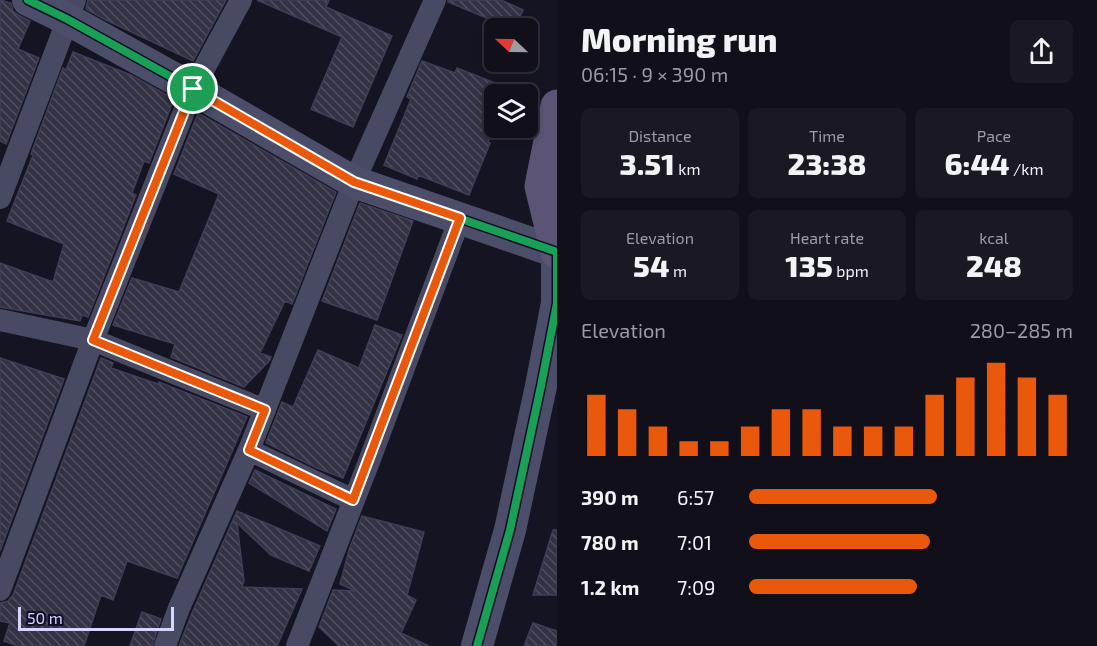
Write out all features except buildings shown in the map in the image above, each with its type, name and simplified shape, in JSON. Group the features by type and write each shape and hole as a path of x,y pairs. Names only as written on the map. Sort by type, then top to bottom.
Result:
{"main road":[{"path":"557,106 541,186 557,252"}],"street":[{"path":"28,0 71,9 193,89 354,182 557,252 557,303 538,397 510,530 477,646"},
{"path":"0,591 93,340 193,89 241,0"},
{"path":"165,646 179,608 249,450 354,182 435,0"},
{"path":"0,198 71,9"},
{"path":"297,646 460,218"},
{"path":"0,320 93,340 265,410"},
{"path":"249,450 353,500"}],"cycle path":[{"path":"28,0 193,89 354,182 557,252 557,303 541,386 510,530 477,646"}],"route":[{"path":"193,89 354,182 460,218 353,500 249,450 265,410 93,340 193,89"}]}
